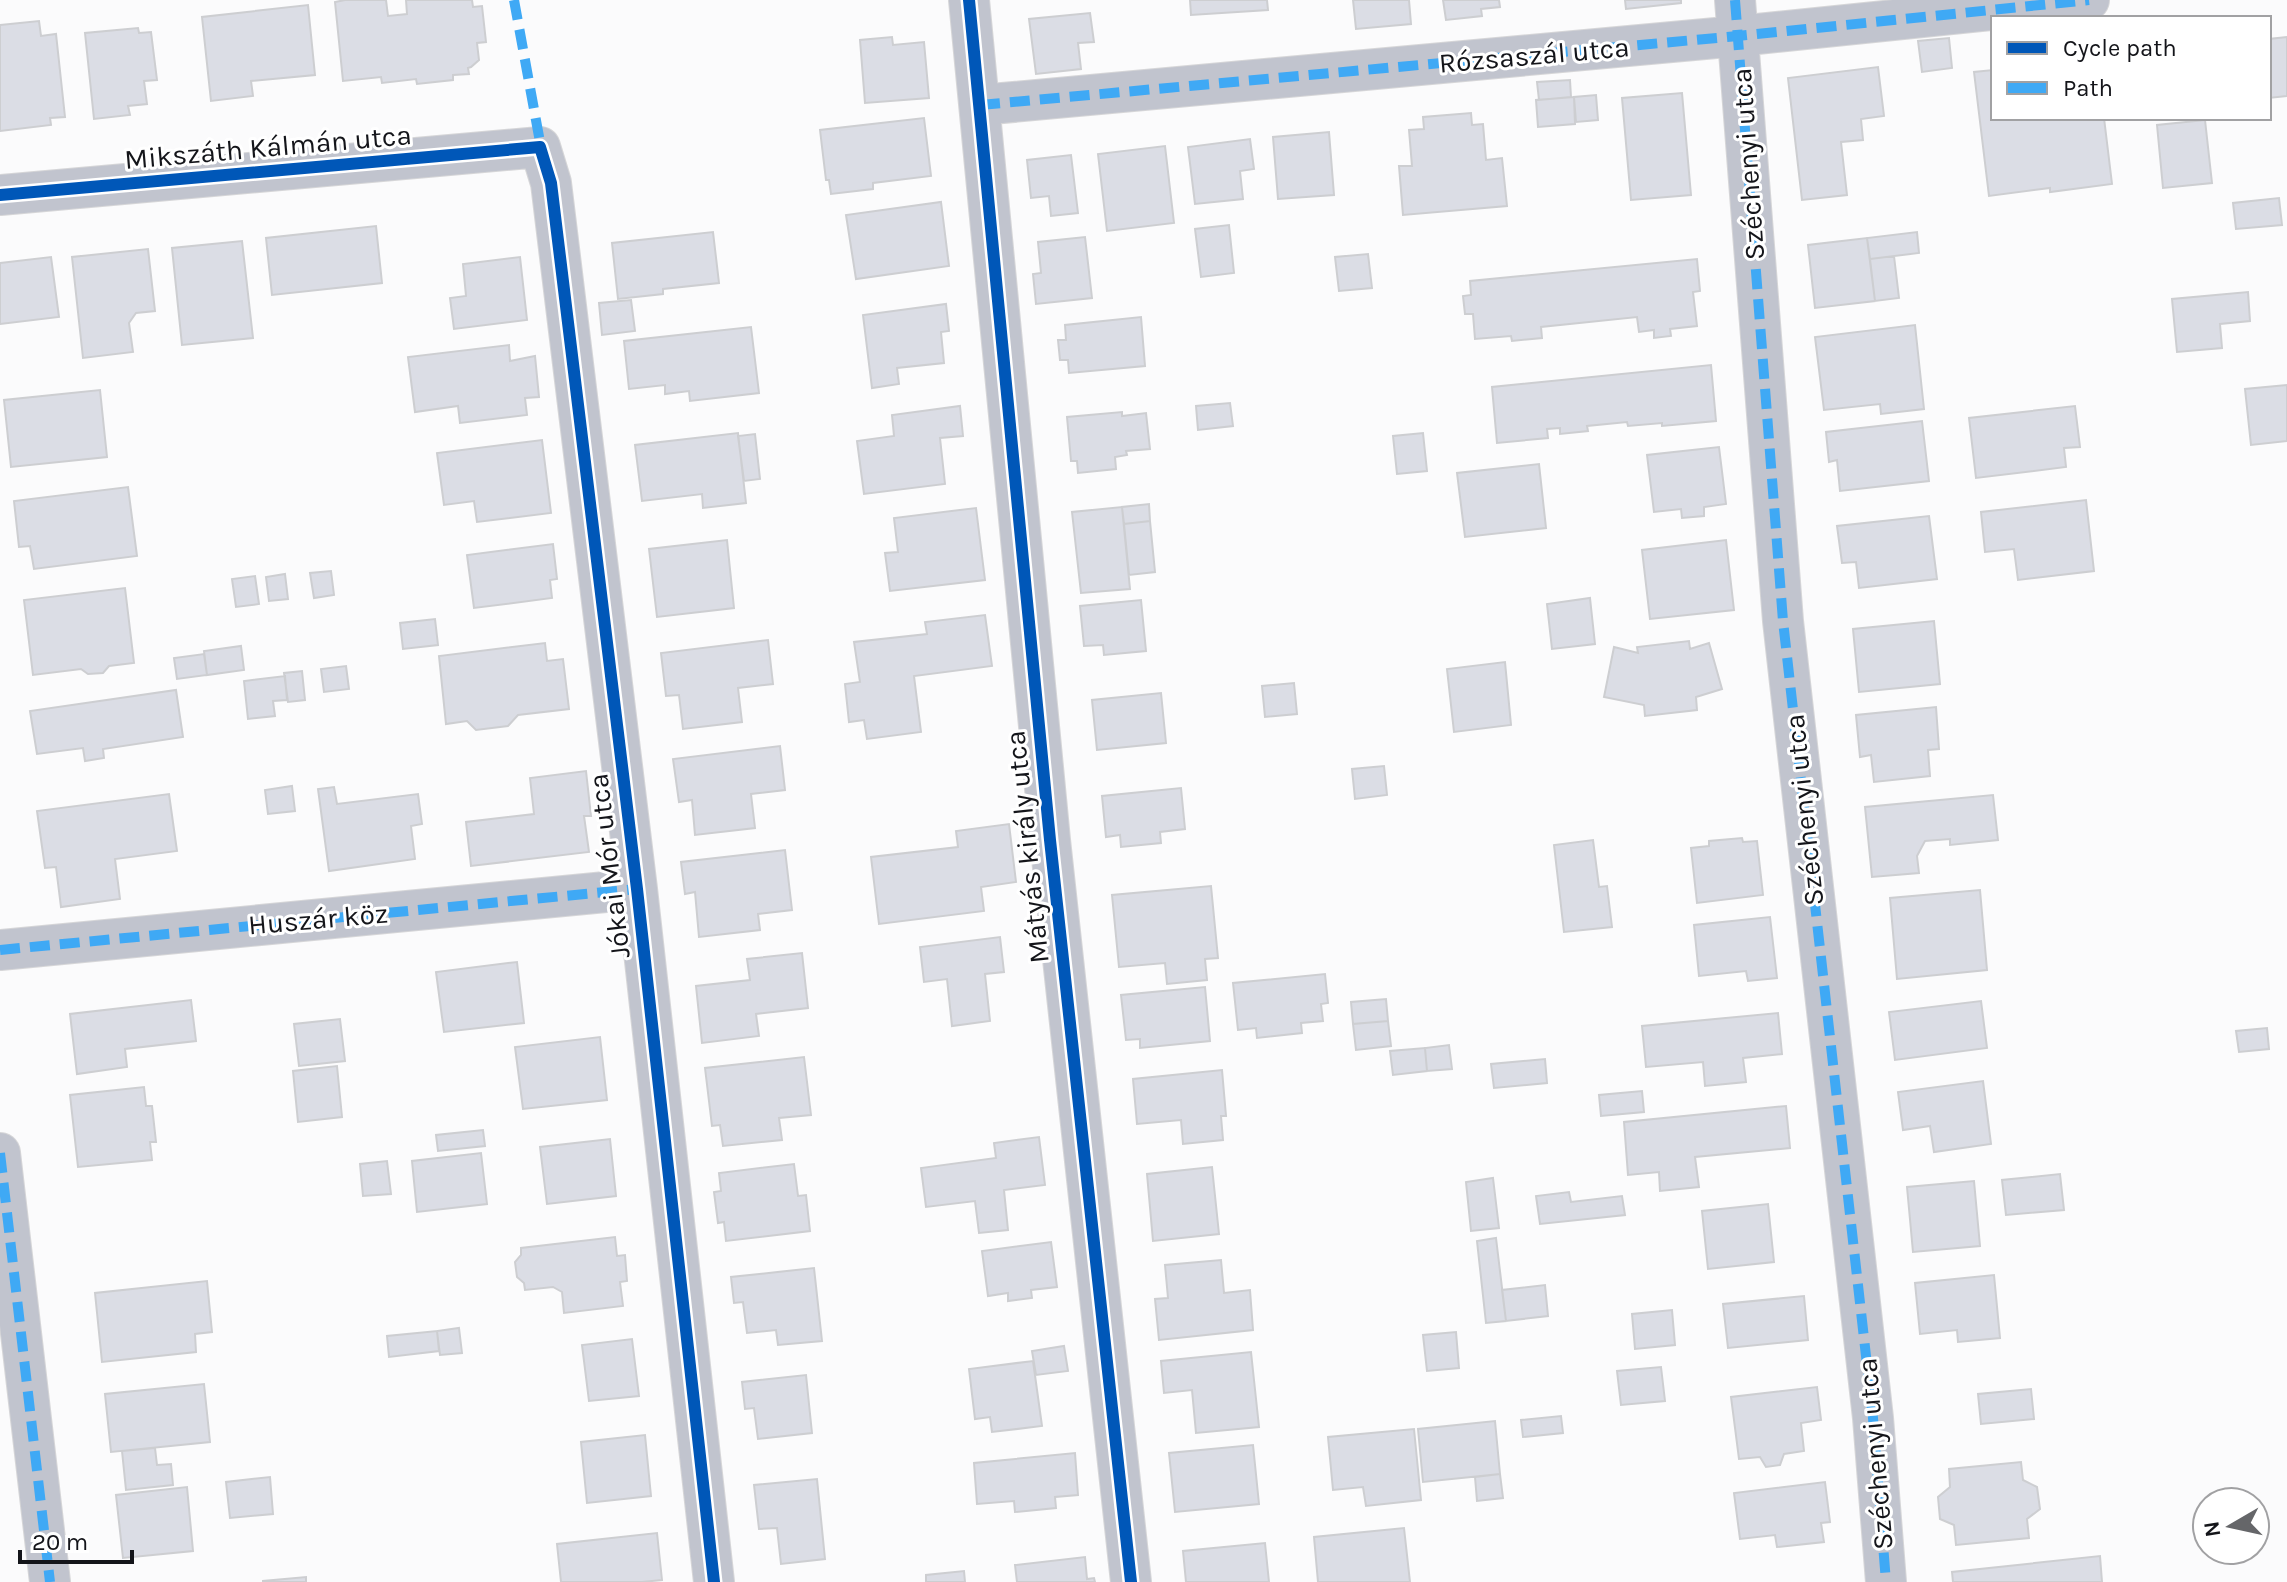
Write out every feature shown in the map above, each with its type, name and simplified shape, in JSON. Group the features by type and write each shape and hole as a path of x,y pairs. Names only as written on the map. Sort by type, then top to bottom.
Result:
{"street":[{"name":"Mátyás király utca","path":"969,0 1050,840 1131,1582"},
{"name":"Rózsaszál utca","path":"980,105 1736,18 2089,0"},
{"name":"Széchenyi utca","path":"1736,18 1783,621 1873,1418 1886,1582"},
{"name":"Mikszáth Kálmán utca","path":"0,195 540,147"},
{"name":"Jókai Mór utca","path":"540,147 551,183 637,889 714,1582"},
{"name":"Huszár köz","path":"0,950 637,889"},
{"path":"0,1153 50,1582"}],"building":[{"path":"386,0 388,16 407,14 406,0 472,0 473,7 482,6 486,42 477,43 479,60 468,68 469,74 453,75 453,80 417,84 416,79 382,83 381,77 343,81 335,2"},
{"path":"1190,0 1267,0 1268,10 1191,15"},
{"path":"1353,0 1409,0 1411,24 1356,29"},
{"path":"1443,0 1499,0 1500,7 1481,9 1482,16 1446,20"},
{"path":"1625,0 1681,0 1681,3 1626,9"},
{"path":"308,5 315,75 251,81 253,96 211,101 202,17"},
{"path":"1090,13 1094,42 1078,43 1081,69 1036,74 1029,19"},
{"path":"39,21 41,36 56,34 65,117 50,118 51,125 0,131 0,25"},
{"path":"138,28 139,33 151,32 157,80 144,81 147,104 128,106 130,115 94,119 85,33"},
{"path":"892,37 893,45 924,42 929,98 865,103 860,40"},
{"path":"2287,37 2287,96 2271,98 2271,39"},
{"path":"1949,38 1952,68 1922,72 1918,41"},
{"path":"1878,67 1884,116 1861,119 1863,140 1841,142 1847,195 1802,200 1788,78"},
{"path":"1991,70 1991,120 2104,120 2112,184 1989,196 1974,72"},
{"path":"1570,80 1571,97 1539,100 1537,82"},
{"path":"1682,93 1691,195 1631,200 1622,98"},
{"path":"1596,95 1598,120 1576,122 1574,97"},
{"path":"1574,97 1575,124 1538,127 1536,100"},
{"path":"1471,113 1472,125 1483,124 1486,160 1502,158 1507,206 1403,215 1399,166 1412,166 1409,130 1424,129 1423,117"},
{"path":"924,118 931,176 873,183 873,189 831,194 829,180 826,180 820,130"},
{"path":"2205,120 2212,183 2163,188 2157,125"},
{"path":"1329,132 1334,195 1278,199 1273,137"},
{"path":"1250,139 1254,169 1240,171 1243,199 1195,204 1188,147"},
{"path":"1165,146 1174,223 1107,231 1098,154"},
{"path":"1071,155 1078,213 1051,216 1049,196 1031,198 1027,160"},
{"path":"2279,198 2282,225 2236,229 2233,203"},
{"path":"941,202 949,266 856,279 846,215"},
{"path":"1229,225 1234,273 1201,277 1195,229"},
{"path":"376,226 382,283 272,295 266,238"},
{"path":"713,232 719,283 663,289 663,294 618,299 612,243"},
{"path":"1917,232 1919,253 1870,259 1867,238"},
{"path":"1085,237 1092,298 1036,304 1033,274 1041,273 1038,242"},
{"path":"1867,238 1875,301 1815,308 1808,245"},
{"path":"242,241 253,338 182,345 172,248"},
{"path":"148,249 155,311 136,313 129,323 133,352 83,358 72,257"},
{"path":"1368,254 1372,288 1339,291 1335,257"},
{"path":"1894,256 1899,298 1875,301 1870,259"},
{"path":"51,257 59,317 0,324 0,263"},
{"path":"520,257 527,320 454,329 450,298 466,296 463,264"},
{"path":"1697,259 1700,291 1693,292 1697,326 1670,329 1671,336 1654,338 1654,330 1639,332 1637,317 1541,327 1542,338 1512,341 1511,336 1475,339 1473,314 1465,314 1463,296 1471,295 1470,281"},
{"path":"2248,292 2250,321 2220,324 2222,348 2177,352 2172,299"},
{"path":"631,300 635,331 602,335 599,303"},
{"path":"946,304 949,331 941,332 944,363 897,368 899,384 872,388 863,315"},
{"path":"1141,317 1145,366 1069,373 1068,360 1060,360 1058,340 1066,340 1065,325"},
{"path":"1915,325 1924,409 1881,414 1880,404 1824,410 1815,337"},
{"path":"751,327 759,393 690,401 689,391 665,394 665,385 629,389 624,341"},
{"path":"509,345 510,361 535,356 539,397 525,398 527,415 460,423 458,406 415,412 408,357"},
{"path":"1711,365 1716,421 1662,426 1662,423 1628,426 1627,422 1587,426 1588,431 1560,434 1560,428 1547,429 1548,438 1497,443 1492,387"},
{"path":"2287,385 2287,441 2251,445 2245,389"},
{"path":"100,390 107,457 11,467 4,400"},
{"path":"1230,403 1233,426 1198,430 1196,406"},
{"path":"960,406 963,436 940,438 945,484 864,494 857,441 894,436 892,415"},
{"path":"2075,406 2080,447 2064,448 2066,467 1976,478 1969,418"},
{"path":"1122,412 1122,416 1146,413 1150,449 1126,451 1127,455 1115,457 1116,469 1078,473 1077,461 1071,461 1067,417"},
{"path":"1922,421 1929,481 1840,491 1837,460 1829,462 1826,432"},
{"path":"738,433 746,503 703,508 702,494 642,501 635,445"},
{"path":"1423,433 1427,471 1397,474 1393,436"},
{"path":"755,434 760,479 744,481 738,436"},
{"path":"542,440 551,513 477,522 474,501 444,505 437,453"},
{"path":"1719,447 1726,504 1704,507 1704,516 1682,518 1681,509 1654,512 1647,455"},
{"path":"1539,464 1546,528 1465,537 1457,473"},
{"path":"128,487 137,556 34,569 30,546 19,547 14,501"},
{"path":"2086,500 2094,571 2018,580 2014,549 1985,552 1981,512"},
{"path":"1149,504 1150,521 1124,524 1122,507"},
{"path":"1122,507 1130,589 1081,593 1072,512"},
{"path":"976,508 985,580 890,591 885,553 898,552 894,518"},
{"path":"1929,516 1937,579 1859,588 1856,562 1842,563 1837,526"},
{"path":"1150,521 1155,572 1129,575 1124,524"},
{"path":"727,540 734,608 657,617 649,549"},
{"path":"1726,540 1734,610 1650,619 1642,550"},
{"path":"553,544 557,579 550,580 552,598 474,608 467,555"},
{"path":"331,571 334,595 314,598 310,573"},
{"path":"285,574 288,599 269,601 266,577"},
{"path":"255,576 259,604 236,607 232,579"},
{"path":"125,588 134,663 109,666 103,673 88,674 81,669 33,675 24,600"},
{"path":"1590,598 1595,644 1552,649 1547,604"},
{"path":"1141,600 1146,651 1104,655 1103,645 1084,646 1080,606"},
{"path":"985,615 992,666 914,676 921,732 867,739 864,720 849,722 845,684 860,682 854,642 927,634 925,622"},
{"path":"435,619 438,645 403,649 400,623"},
{"path":"1934,621 1940,684 1859,692 1853,629"},
{"path":"768,640 773,684 738,688 742,722 683,729 679,695 666,696 661,653"},
{"path":"1689,641 1690,649 1709,643 1722,689 1696,697 1697,710 1645,716 1644,705 1604,697 1614,647 1638,653 1637,647"},
{"path":"545,643 547,661 563,659 569,709 518,715 508,726 476,730 467,721 446,724 439,656"},
{"path":"241,646 244,670 207,675 204,651"},
{"path":"204,654 207,675 177,679 174,658"},
{"path":"1505,662 1511,725 1454,732 1447,669"},
{"path":"346,666 349,689 324,692 321,669"},
{"path":"302,671 305,700 288,702 284,673"},
{"path":"285,676 287,700 273,701 275,716 248,719 244,681"},
{"path":"1294,683 1297,714 1265,717 1262,686"},
{"path":"176,690 183,737 103,749 104,758 85,761 83,748 37,754 30,711"},
{"path":"1161,693 1166,743 1097,750 1092,700"},
{"path":"1936,707 1939,749 1928,750 1930,776 1874,782 1871,755 1860,757 1856,715"},
{"path":"780,746 785,790 751,794 755,828 695,835 692,800 679,802 673,759"},
{"path":"1384,766 1387,795 1355,799 1352,769"},
{"path":"586,771 591,816 584,816 589,852 471,866 466,822 534,814 530,778"},
{"path":"292,786 295,811 268,814 265,790"},
{"path":"334,787 337,804 418,794 422,824 411,826 415,859 329,871 318,789"},
{"path":"1181,788 1185,829 1160,832 1161,843 1121,847 1120,835 1106,837 1102,796"},
{"path":"169,794 177,851 115,859 120,899 61,907 56,867 45,868 37,811"},
{"path":"1993,795 1998,840 1950,845 1950,839 1925,841 1917,856 1919,873 1872,877 1865,807"},
{"path":"1009,824 1016,882 981,887 984,911 879,924 871,857 958,847 956,831"},
{"path":"1742,838 1743,842 1757,841 1763,895 1697,903 1691,848 1709,846 1709,841"},
{"path":"1593,840 1599,887 1607,886 1612,927 1564,932 1554,845"},
{"path":"785,850 792,910 758,914 760,930 699,937 695,892 685,894 681,862"},
{"path":"1211,886 1218,958 1205,959 1207,980 1167,984 1165,963 1119,967 1112,895"},
{"path":"1980,890 1987,970 1897,979 1890,898"},
{"path":"1770,917 1777,978 1748,981 1746,971 1699,976 1694,925"},
{"path":"1000,937 1004,972 985,974 990,1021 952,1026 947,979 924,982 920,947"},
{"path":"802,953 808,1008 756,1014 759,1036 702,1043 696,986 750,980 747,959"},
{"path":"517,962 524,1023 444,1032 436,972"},
{"path":"1325,974 1328,1003 1321,1004 1323,1021 1301,1023 1302,1033 1257,1038 1256,1028 1238,1030 1233,983"},
{"path":"1205,987 1210,1041 1140,1048 1140,1039 1126,1040 1121,995"},
{"path":"1386,999 1388,1021 1353,1024 1351,1002"},
{"path":"191,1000 196,1041 125,1049 127,1067 77,1074 70,1014"},
{"path":"1981,1001 1987,1048 1895,1060 1889,1012"},
{"path":"1778,1013 1782,1054 1743,1058 1746,1082 1705,1086 1703,1062 1646,1067 1642,1026"},
{"path":"340,1019 345,1061 299,1066 294,1024"},
{"path":"1388,1021 1391,1046 1356,1050 1353,1024"},
{"path":"2267,1028 2269,1049 2239,1052 2236,1031"},
{"path":"600,1037 607,1100 523,1109 515,1047"},
{"path":"1449,1045 1452,1069 1427,1071 1425,1048"},
{"path":"1425,1048 1427,1071 1393,1075 1390,1051"},
{"path":"804,1057 811,1115 779,1118 782,1140 723,1146 720,1125 712,1126 705,1068"},
{"path":"1545,1059 1547,1083 1494,1088 1491,1064"},
{"path":"337,1066 342,1117 298,1122 293,1071"},
{"path":"1222,1070 1226,1116 1221,1116 1223,1140 1183,1144 1181,1120 1137,1124 1133,1079"},
{"path":"1983,1081 1991,1144 1934,1152 1930,1126 1903,1130 1898,1092"},
{"path":"144,1087 146,1106 152,1106 156,1142 150,1142 152,1160 78,1167 70,1095"},
{"path":"1642,1091 1644,1112 1601,1116 1599,1095"},
{"path":"1786,1106 1790,1148 1695,1157 1699,1187 1660,1191 1659,1172 1628,1175 1624,1122"},
{"path":"483,1130 485,1146 438,1151 436,1135"},
{"path":"1039,1137 1045,1185 1004,1190 1008,1230 979,1233 975,1201 926,1207 921,1168 996,1158 994,1143"},
{"path":"610,1139 616,1196 547,1204 540,1147"},
{"path":"481,1153 487,1204 417,1212 412,1161"},
{"path":"387,1161 391,1194 363,1196 360,1164"},
{"path":"794,1164 798,1196 806,1195 810,1231 726,1241 724,1222 718,1223 714,1192 721,1191 719,1173"},
{"path":"1212,1167 1219,1234 1153,1241 1147,1174"},
{"path":"2060,1174 2064,1210 2006,1215 2002,1180"},
{"path":"1493,1178 1499,1228 1471,1231 1466,1182"},
{"path":"1974,1181 1980,1246 1913,1252 1907,1187"},
{"path":"1569,1192 1571,1202 1622,1196 1625,1215 1540,1224 1536,1196"},
{"path":"1768,1204 1774,1262 1708,1269 1702,1211"},
{"path":"615,1237 617,1256 625,1255 627,1281 620,1282 623,1306 564,1313 562,1292 553,1287 525,1290 524,1283 517,1277 515,1262 521,1255 521,1248"},
{"path":"1496,1238 1506,1321 1486,1323 1477,1241"},
{"path":"1051,1242 1057,1287 1031,1290 1032,1298 1008,1301 1008,1293 988,1296 982,1251"},
{"path":"1221,1260 1224,1293 1250,1290 1253,1330 1159,1340 1155,1299 1168,1298 1165,1265"},
{"path":"814,1268 822,1341 778,1345 776,1330 747,1333 743,1302 734,1303 731,1277"},
{"path":"1994,1275 2000,1338 1958,1342 1957,1330 1920,1334 1915,1283"},
{"path":"207,1281 212,1332 195,1334 196,1352 102,1362 95,1293"},
{"path":"1545,1285 1548,1316 1506,1321 1502,1290"},
{"path":"1804,1296 1808,1340 1728,1348 1723,1304"},
{"path":"1672,1310 1675,1345 1635,1349 1632,1314"},
{"path":"459,1328 462,1353 440,1355 437,1331"},
{"path":"437,1331 439,1351 389,1357 387,1336"},
{"path":"1456,1332 1459,1368 1427,1371 1423,1335"},
{"path":"632,1339 639,1396 589,1401 582,1345"},
{"path":"1064,1346 1068,1371 1036,1375 1032,1351"},
{"path":"1251,1352 1259,1427 1196,1433 1192,1390 1164,1393 1161,1361"},
{"path":"1033,1361 1042,1426 992,1432 990,1417 975,1419 969,1369"},
{"path":"1661,1367 1665,1401 1621,1405 1617,1371"},
{"path":"806,1375 812,1433 758,1439 754,1408 745,1409 742,1382"},
{"path":"204,1384 210,1442 111,1452 105,1394"},
{"path":"1817,1387 1821,1420 1801,1423 1804,1451 1784,1454 1780,1465 1766,1467 1760,1457 1739,1459 1731,1397"},
{"path":"2031,1389 2034,1419 1981,1424 1978,1394"},
{"path":"1561,1416 1563,1433 1523,1437 1521,1420"},
{"path":"1495,1421 1500,1474 1423,1482 1418,1429"},
{"path":"1414,1429 1421,1500 1366,1506 1363,1487 1333,1490 1328,1437"},
{"path":"645,1435 651,1496 587,1503 581,1442"},
{"path":"1253,1445 1259,1504 1175,1512 1169,1453"},
{"path":"155,1448 157,1465 171,1464 173,1485 126,1490 122,1451"},
{"path":"1075,1453 1078,1495 1055,1497 1056,1508 1015,1512 1014,1501 977,1504 974,1463"},
{"path":"2021,1462 2023,1480 2037,1487 2040,1509 2027,1519 2029,1538 1956,1545 1954,1525 1940,1519 1938,1497 1950,1487 1949,1469"},
{"path":"1500,1474 1503,1498 1477,1501 1475,1477"},
{"path":"270,1477 273,1514 230,1518 226,1482"},
{"path":"817,1479 825,1559 781,1564 777,1528 759,1529 754,1485"},
{"path":"1825,1482 1830,1522 1821,1523 1824,1542 1777,1547 1775,1535 1740,1539 1734,1493"},
{"path":"187,1487 193,1551 123,1558 116,1495"},
{"path":"1404,1528 1410,1582 1318,1582 1314,1537"},
{"path":"657,1533 662,1580 561,1582 557,1544"},
{"path":"1265,1543 1269,1582 1186,1582 1183,1551"},
{"path":"2100,1556 2102,1582 1953,1582 1952,1572"},
{"path":"1085,1557 1087,1579 1094,1578 1095,1582 1017,1582 1015,1565"},
{"path":"964,1571 965,1582 926,1582 926,1575"},
{"path":"306,1577 306,1582 263,1582 263,1581"}],"marked path":[{"path":"514,0 542,153"},
{"path":"1735,0 1783,621 1873,1418 1886,1582"},
{"path":"980,105 1738,36 2089,0"},
{"path":"0,950 637,889"},
{"path":"0,1153 50,1582"}],"cycle path":[{"path":"969,0 1050,840 1131,1582"},
{"path":"0,195 540,147 551,183 637,889 714,1582"}]}
